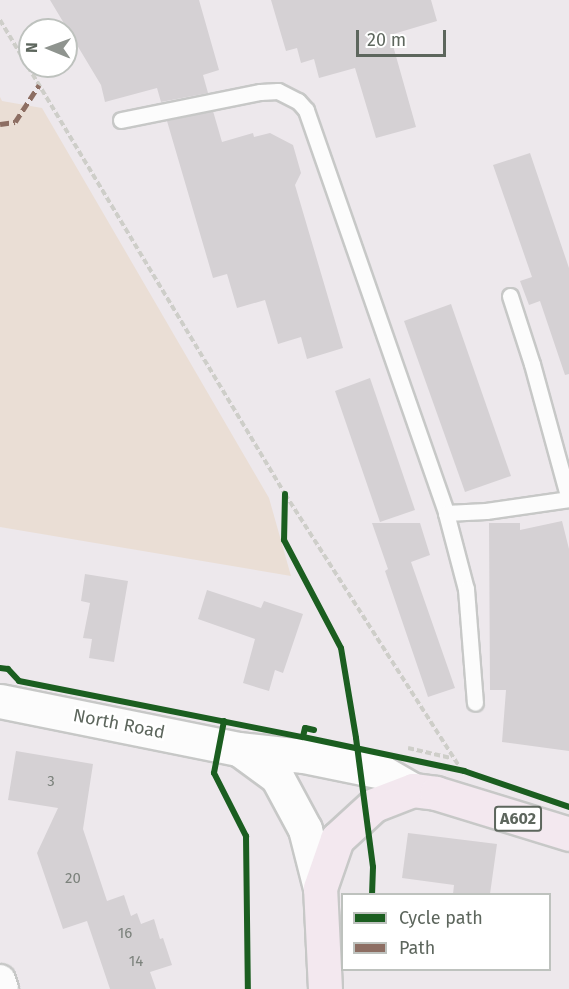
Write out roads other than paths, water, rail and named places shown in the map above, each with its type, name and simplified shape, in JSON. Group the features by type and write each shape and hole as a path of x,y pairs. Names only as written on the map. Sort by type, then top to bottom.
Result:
{"main road":[{"name":"North Road","path":"0,701 238,749 304,756 382,772 413,790"},
{"name":"North Road","path":"238,749 277,777 305,829 320,888"},
{"name":"A602","path":"413,790 466,787 569,834"},
{"path":"325,989 320,888 337,839 374,805 413,790"}],"street":[{"path":"0,980 3,989"}],"lane":[{"path":"121,120 278,91 298,101 306,110 446,513 466,589 475,704"},
{"path":"446,513 486,511 569,499 532,364 510,296"}]}
